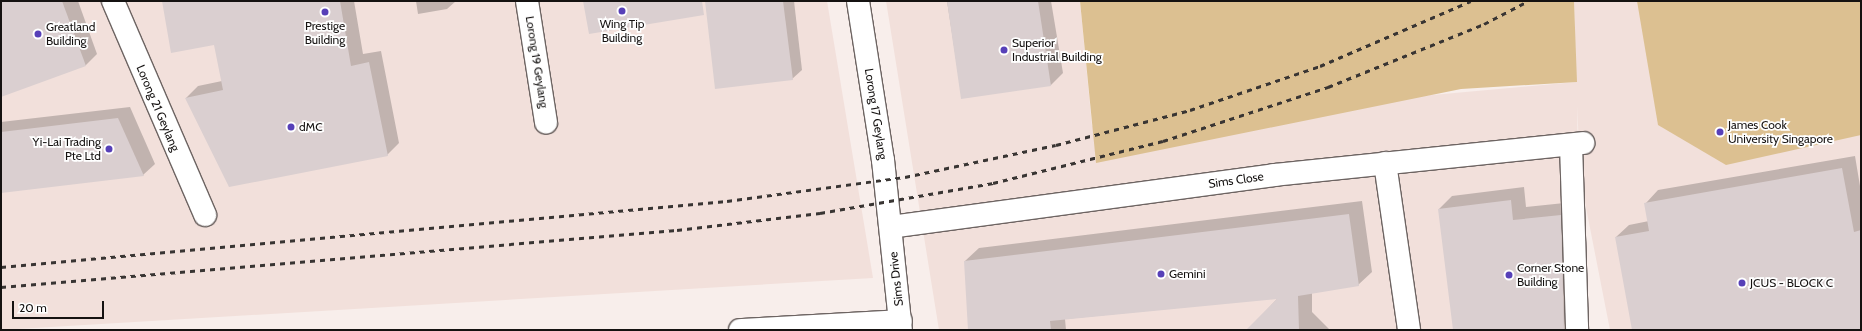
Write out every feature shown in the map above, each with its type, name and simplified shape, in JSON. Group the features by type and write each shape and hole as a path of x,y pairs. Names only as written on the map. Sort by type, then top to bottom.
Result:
{"street":[{"name":"Lorong 21 Geylang","path":"112,1 205,215"},
{"name":"Lorong 19 Geylang","path":"527,1 546,123"},
{"name":"Lorong 17 Geylang","path":"858,1 891,227"},
{"name":"Sims Close","path":"891,227 1274,175 1577,144 1576,330"},
{"path":"1385,163 1409,330"},
{"name":"Sims Drive","path":"891,227 901,325"},
{"path":"740,330 901,325"}],"shaded area":[{"path":"1,1 827,1 873,278 1,330"},
{"path":"886,1 1080,1 1092,126 1576,82 1574,1 1861,1 1861,330 1610,330 1581,182 1577,106 1581,330 939,330"},
{"path":"1080,1 1574,1 1577,82 1461,89 1096,163"},
{"path":"1637,1 1861,1 1861,135 1726,165 1658,125"}],"building":[{"name":"Greatland Building","path":"1,1 62,1 86,66 1,97"},
{"path":"162,1 340,1 351,66 369,62 388,156 229,187 185,98 223,90 214,45 171,53"},
{"name":"Wing Tip Building","path":"583,1 702,1 704,15 589,34"},
{"path":"705,1 783,1 793,80 715,89"},
{"name":"Superior Industrial Building","path":"947,1 1038,1 1051,86 961,99"},
{"path":"118,118 144,176 1,193 1,132"},
{"name":"JCUS - BLOCK C","path":"1842,168 1854,232 1861,230 1861,330 1632,330 1615,237 1649,231 1644,203"},
{"name":"Corner Stone Building","path":"1511,200 1513,220 1561,215 1564,330 1453,330 1438,209"},
{"name":"Gemini","path":"1349,214 1359,286 1298,296 1299,330 1246,330 1277,299 1050,321 1051,330 968,330 964,261"}],"railway":[{"path":"1,267 727,201 905,177 1056,145 1190,110 1320,66 1471,1"},
{"path":"1,287 677,230 820,213 993,183 1163,141 1328,87 1484,24 1528,1"}],"place":[{"name":"Wing Tip Building","path":"622,11"},
{"name":"Prestige Building","path":"325,12"},
{"name":"Greatland Building","path":"38,34"},
{"name":"Superior Industrial Building","path":"1004,50"},
{"name":"dMC","path":"291,127"},
{"name":"James Cook University Singapore","path":"1720,132"},
{"name":"Yi-Lai Trading Pte Ltd","path":"109,149"},
{"name":"Gemini","path":"1161,274"},
{"name":"Corner Stone Building","path":"1509,275"},
{"name":"JCUS - BLOCK C","path":"1742,283"}]}
